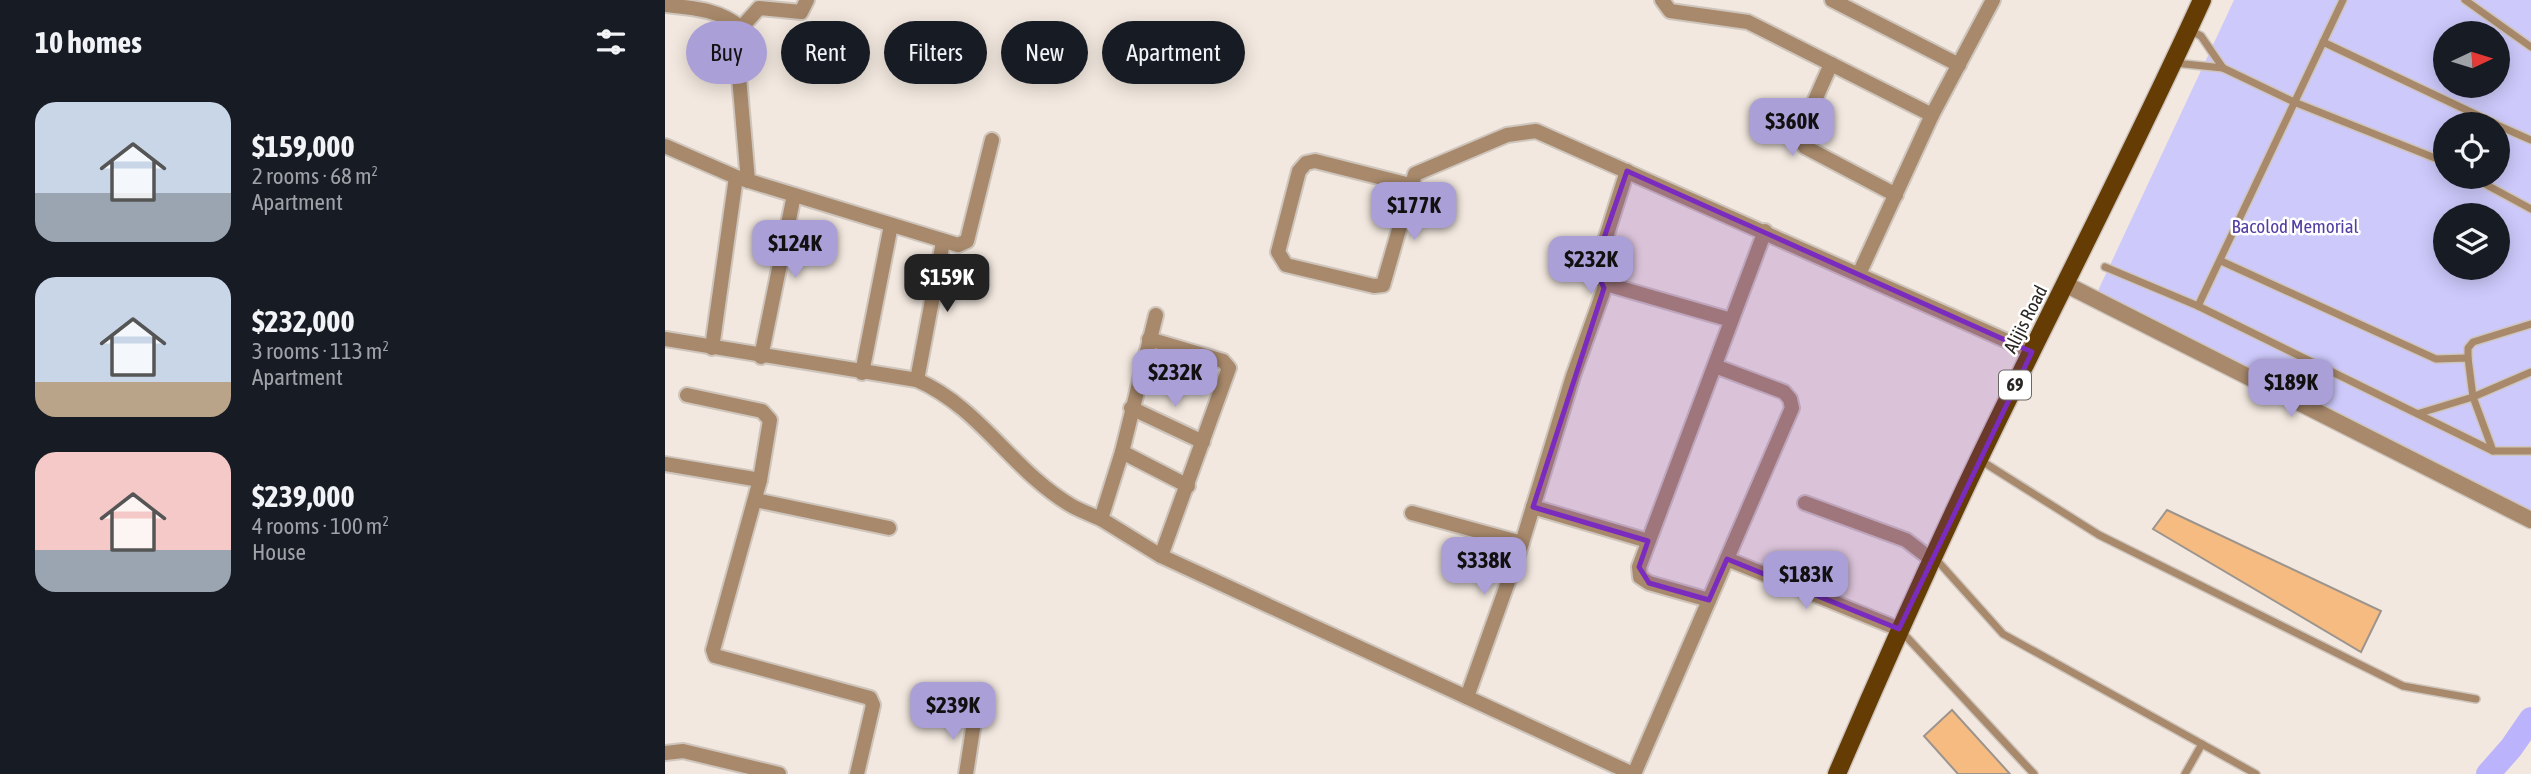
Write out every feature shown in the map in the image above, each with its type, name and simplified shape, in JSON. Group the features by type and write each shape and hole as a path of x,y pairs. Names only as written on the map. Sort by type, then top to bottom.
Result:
{"main road":[{"name":"Alijis Road","path":"1837,774 1899,629 2202,0"}],"street":[{"path":"747,21 759,8 794,14 801,12 807,0"},
{"path":"1662,0 1670,10 1748,22 1932,115"},
{"path":"1832,0 1959,65"},
{"path":"1859,274 1932,115 1993,0"},
{"path":"665,5 707,5 733,21"},
{"path":"1831,64 1800,134 1801,141 1805,147 1896,195"},
{"path":"712,348 742,179 739,84"},
{"path":"1410,185 1315,161 1306,163 1299,171 1278,252 1280,260 1286,265 1374,286 1383,285 1415,174 1507,135 1536,131 2032,352"},
{"path":"665,146 742,179 958,245 967,241 992,140"},
{"path":"1627,171 1594,267 1594,275 1606,284 1731,320"},
{"path":"761,357 794,195"},
{"path":"862,373 891,225"},
{"path":"1709,600 1649,583 1640,577 1639,567 1765,231"},
{"path":"917,380 943,242"},
{"path":"1467,697 1522,543 1573,376 1606,284"},
{"path":"2067,285 2531,520"},
{"path":"1101,519 1122,452 1156,315"},
{"path":"1149,339 1223,361 1229,368 1161,556"},
{"path":"665,340 917,380 943,391 970,413 1050,490 1072,506 1101,519 1161,556 1634,774 1791,408 1790,399 1784,392 1715,366"},
{"path":"687,395 768,414 770,420 760,480 713,650 721,660 870,698 873,705 859,774"},
{"path":"1132,408 1203,442"},
{"path":"1122,452 1188,486"},
{"path":"665,464 760,480"},
{"path":"755,500 889,528"},
{"path":"1805,503 1906,540 1933,558"},
{"path":"1533,507 1648,541"},
{"path":"1412,513 1522,543"},
{"path":"1727,559 1899,629"},
{"path":"966,774 975,716"},
{"path":"665,753 683,751 779,774"}],"lane":[{"path":"2197,306 2221,261 2343,0"},
{"path":"2465,0 2531,47"},
{"path":"2189,30 2201,36 2223,68"},
{"path":"2323,41 2470,112"},
{"path":"2173,62 2223,68 2294,102 2433,157"},
{"path":"2510,131 2531,140"},
{"path":"2494,189 2531,209"},
{"path":"2221,261 2436,359 2467,358"},
{"path":"2105,267 2197,306 2493,451 2531,451"},
{"path":"2493,451 2473,397 2467,348 2473,342 2531,324"},
{"path":"2420,413 2473,397 2530,375"},
{"path":"1979,460 2099,535 2403,686 2476,699"},
{"path":"1933,558 2003,634 2256,774"},
{"path":"1899,629 2033,774"},
{"path":"2185,774 2203,744"}],"highlighted area":[{"path":"1627,171 2032,352 1899,629 1727,559 1709,600 1649,583 1639,567 1648,541 1533,507 1604,288 1594,267"}],"green space":[{"name":"Bacolod Memorial","path":"2234,0 2531,0 2531,511 2096,295"}],"building":[{"path":"2167,510 2381,611 2361,652 2153,529"},
{"path":"1952,710 2010,774 1958,774 1924,736"}],"waterway":[{"path":"2488,774 2511,748 2531,719"}]}
